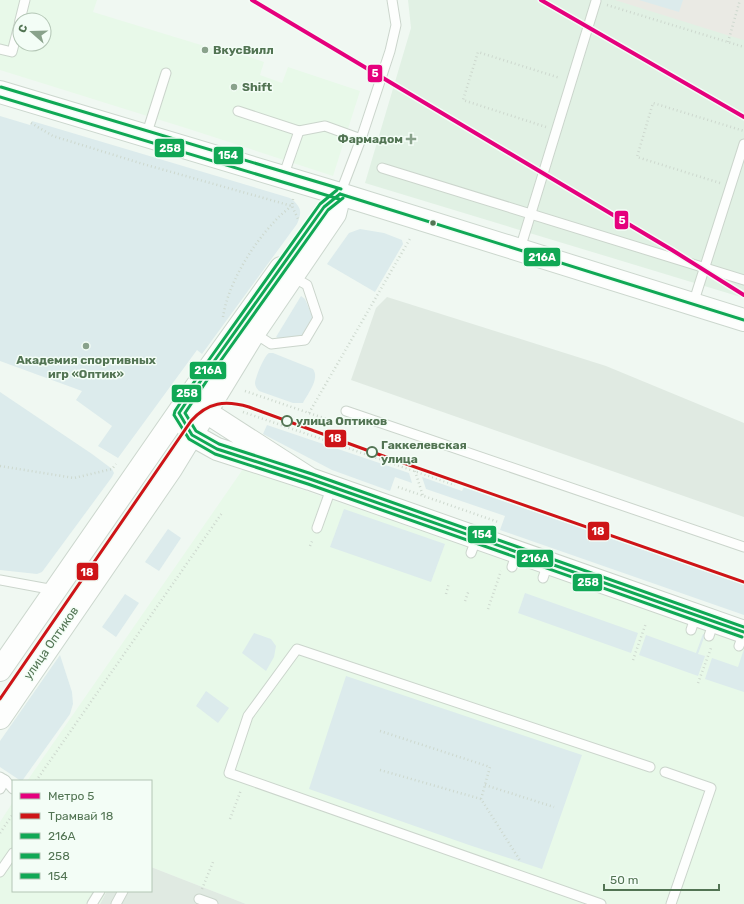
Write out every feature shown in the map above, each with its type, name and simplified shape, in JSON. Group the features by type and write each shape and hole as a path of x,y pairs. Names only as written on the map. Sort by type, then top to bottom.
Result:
{"main road":[{"path":"0,92 520,249 744,320"},
{"path":"0,670 210,367 324,208 340,194"},
{"name":"улица Оптиков","path":"0,718 171,469 254,333 336,214 340,194"},
{"path":"179,413 206,412 310,478"},
{"path":"179,413 192,435 217,449 310,478 474,545 513,556 546,570 703,626 742,637"}],"lane":[{"path":"22,12 25,0"},
{"path":"340,194 361,139 390,51 396,25 392,0"},
{"path":"520,249 596,1"},
{"path":"0,49 12,52"},
{"path":"146,136 166,72"},
{"path":"238,111 299,131 325,126 361,139"},
{"path":"283,177 299,131"},
{"path":"693,304 744,144"},
{"path":"382,168 744,280"},
{"path":"254,333 271,344 305,340 318,318 307,285 293,276"},
{"path":"346,411 744,547"},
{"path":"317,528 332,486"},
{"path":"0,580 54,592"},
{"path":"601,904 245,780 229,773 248,716 297,649 650,767"},
{"path":"665,772 711,788 671,904"},
{"path":"0,789 3,779 12,788"},
{"path":"0,872 12,854"},
{"path":"92,904 99,892"},
{"path":"116,904 122,892"},
{"path":"199,899 213,904"}],"path":[{"path":"728,42 740,0"},
{"path":"596,1 744,47"},
{"path":"556,131 463,100 478,52 571,82"},
{"path":"730,187 636,157 653,103 744,132"},
{"path":"31,123 53,136 143,164 292,206 299,221"},
{"path":"222,318 224,307 238,274 258,241 275,220 292,206 294,198"},
{"path":"309,413 411,237"},
{"path":"245,391 338,423"},
{"path":"240,411 455,484"},
{"path":"0,466 74,478 112,469 116,464"},
{"path":"415,471 423,496"},
{"path":"398,487 498,522"},
{"path":"37,780 222,514"},
{"path":"488,608 513,556"},
{"path":"446,594 449,583"},
{"path":"466,601 469,590"},
{"path":"633,660 646,623"},
{"path":"698,683 711,646"},
{"path":"380,731 490,767 480,799"},
{"path":"380,770 480,799 532,879"},
{"path":"230,820 245,780"},
{"path":"485,785 554,807"},
{"path":"0,833 12,815"},
{"path":"199,899 212,862"}],"shaded area":[{"path":"0,0 97,0 93,12 214,49 216,45 264,62 260,75 282,83 288,67 360,91 333,176 0,70"},
{"path":"408,0 744,0 744,298 365,183 411,28"},
{"path":"615,0 744,0 744,40 730,36"},
{"path":"639,0 683,0 679,12"},
{"path":"0,116 30,125 32,121 290,198 299,207 300,216 297,224 202,354 197,350 118,458 98,446 112,426 76,400 82,391 0,361"},
{"path":"360,229 384,233 402,240 403,244 375,292 327,264 349,233"},
{"path":"301,296 305,299 313,318 303,336 281,340 276,337"},
{"path":"387,297 606,366 744,423 744,517 351,380 376,308"},
{"path":"269,353 273,353 313,369 315,373 314,382 303,403 293,403 259,391 255,383 263,362"},
{"path":"0,392 92,454 112,469 114,473 42,572 37,574 0,570"},
{"path":"267,425 409,473 412,483 395,477 390,491 332,470 263,434"},
{"path":"243,469 744,643 744,904 246,904 152,867 152,780 28,780"},
{"path":"422,477 462,491 464,487 744,585 744,615 500,530 505,516 426,489"},
{"path":"344,509 445,544 431,582 330,547"},
{"path":"168,529 181,538 159,571 145,562"},
{"path":"525,593 638,633 631,653 518,613"},
{"path":"125,594 139,603 116,637 102,627"},
{"path":"254,633 271,639 276,646 274,657 266,671 242,653"},
{"path":"703,634 705,635 698,654 705,656 698,676 639,655 646,635 696,653"},
{"path":"744,649 744,692 705,679 712,658 738,667"},
{"path":"60,655 72,692 73,704 70,714 23,780 20,780 0,767 0,741"},
{"path":"346,676 582,755 542,869 309,789"},
{"path":"206,691 229,708 218,723 196,706"},
{"path":"12,804 12,892 106,892 100,904 0,904 0,822"},
{"path":"152,867 246,904 100,904 106,892 152,892"}],"metro line":[{"name":"5","path":"252,0 672,250 744,295"},
{"name":"5","path":"541,0 744,117"}],"tram line":[{"name":"18","path":"0,699 191,421 210,406 217,404 225,403 249,407 372,452 744,582"}],"transit line":[{"name":"154","path":"1,87 341,189"},
{"name":"258","path":"0,97 339,199"},
{"name":"258","path":"337,190 320,204 206,364 175,411 174,415 189,439 215,454 308,484 742,637"},
{"name":"216А","path":"340,194 324,207 179,413 192,435 217,449 310,479 744,632"},
{"name":"216А","path":"340,194 744,320"},
{"name":"154","path":"343,198 328,210 185,413 196,431 219,444 312,474 744,627"}],"place":[{"name":"ВкусВилл","path":"205,50"},
{"name":"Shift","path":"234,87"},
{"name":"Фармадом","path":"411,139"},
{"name":"Академия спортивных игр «Оптик»","path":"86,346"},
{"name":"улица Оптиков","path":"287,421"},
{"name":"Гаккелевская улица","path":"372,452"}]}
